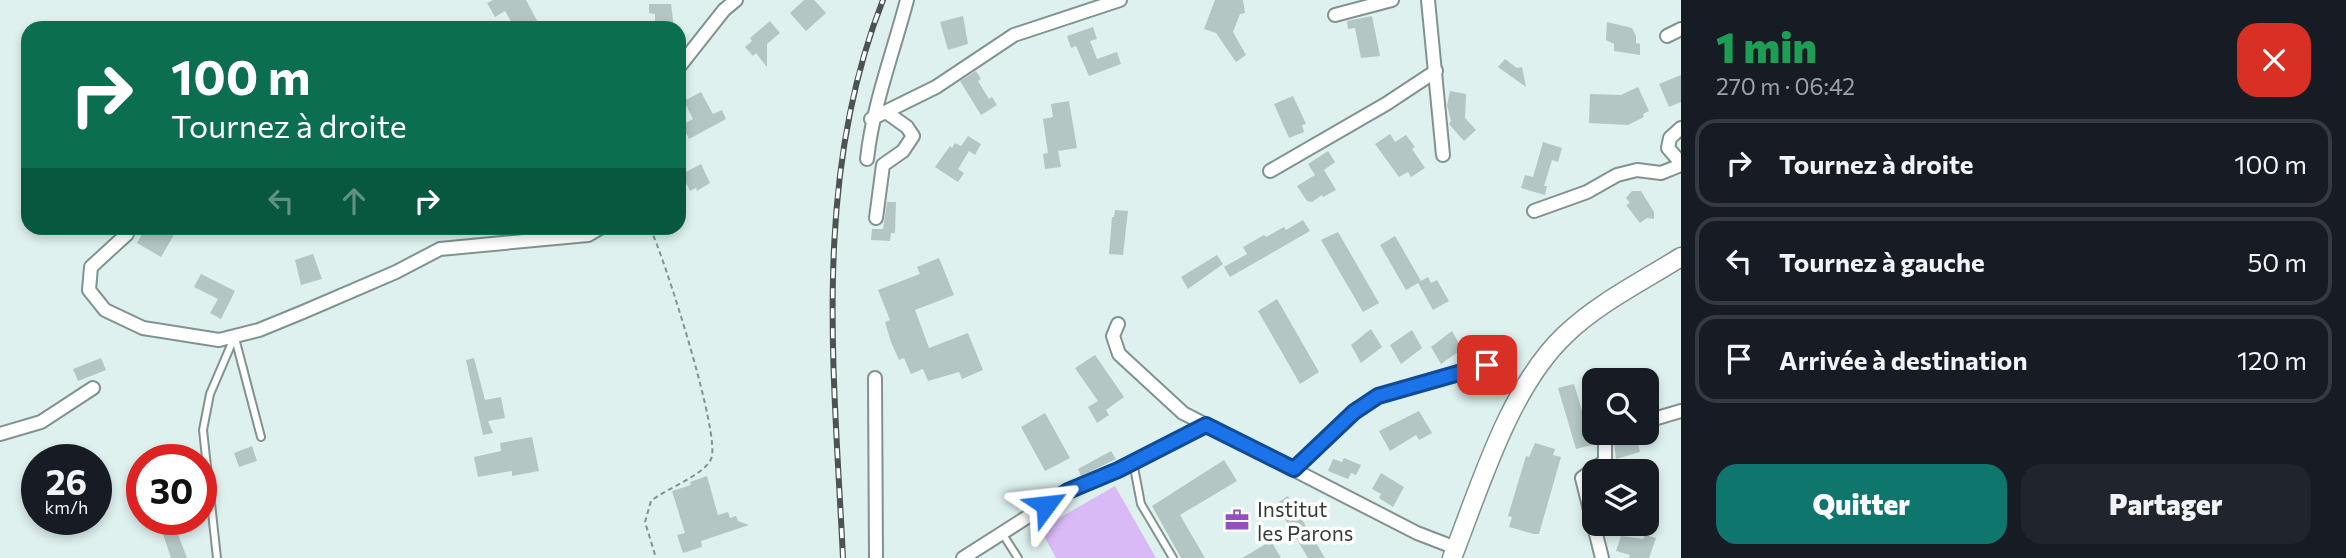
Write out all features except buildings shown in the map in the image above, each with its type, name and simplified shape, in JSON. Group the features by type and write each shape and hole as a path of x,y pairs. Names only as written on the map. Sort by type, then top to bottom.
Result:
{"street":[{"path":"867,159 872,119 891,62 907,0"},
{"path":"872,119 936,87 1014,35 1120,0"},
{"path":"1335,15 1392,0"},
{"path":"1428,0 1443,155"},
{"path":"686,58 734,1"},
{"path":"1667,36 1681,29"},
{"path":"1270,171 1386,104 1436,71"},
{"path":"876,218 883,165 903,151 913,136 907,127 886,112"},
{"path":"1534,211 1587,192 1617,175 1637,170 1661,173 1681,164 1668,148 1670,138 1681,128"},
{"path":"126,235 90,267 89,290 105,310 143,328 219,340 259,330 303,312 396,272 440,249 578,235"},
{"path":"1118,324 1112,336 1119,355 1183,413 1454,553 1517,398 1534,370 1566,334 1586,318 1681,257"},
{"path":"1294,469 1354,412 1378,396 1508,357"},
{"path":"875,378 876,558"},
{"path":"0,434 41,422 93,388"},
{"path":"1659,417 1681,411"},
{"path":"963,558 1068,491 1206,425"},
{"path":"1602,558 1582,478 1605,460 1605,445"}],"lane":[{"path":"234,336 261,437"},
{"path":"217,558 203,430 210,394 234,336"},
{"path":"1133,462 1141,504 1173,558"},
{"path":"1002,533 1017,558"}],"path":[{"path":"652,235 690,351 709,420 714,452 710,463 702,470 651,501 645,522 656,558"}],"shaded area":[{"path":"1115,486 1156,558 1056,558 1040,529"}],"railway":[{"path":"843,558 833,346 837,206 846,136 861,68 883,0"}],"place":[{"name":"Institut les Parons","path":"1237,520"}],"route":[{"path":"1046,505 1068,491 1118,470 1206,425 1294,469 1354,412 1378,396 1487,365"}]}
